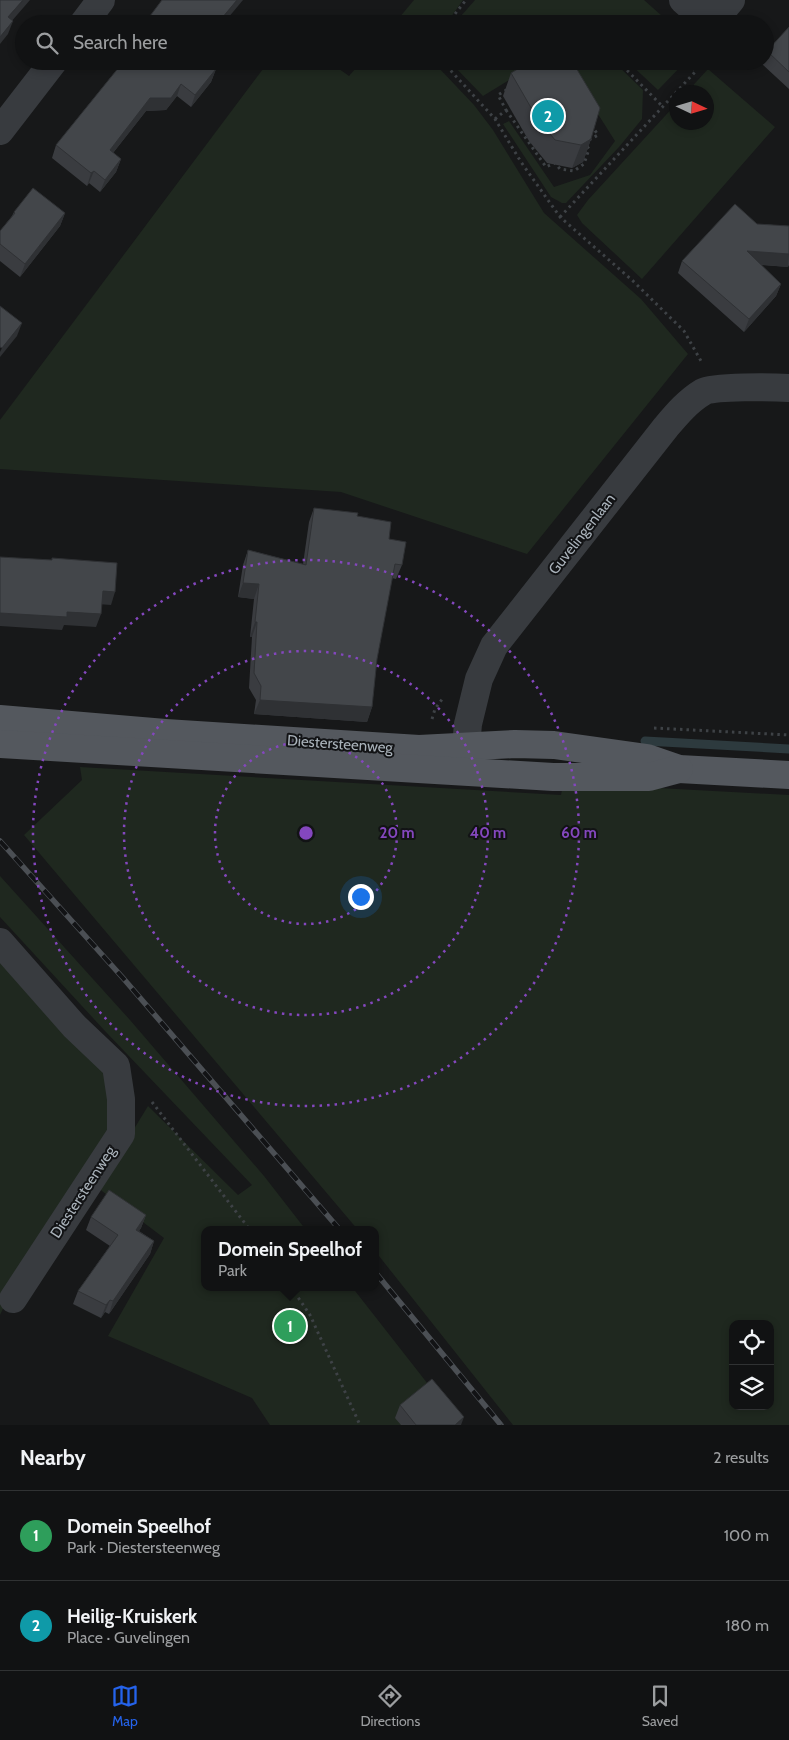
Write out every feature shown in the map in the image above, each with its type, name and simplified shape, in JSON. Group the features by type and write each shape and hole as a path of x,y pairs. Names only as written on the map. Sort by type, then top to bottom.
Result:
{"main road":[{"name":"Diestersteenweg","path":"0,718 165,733 419,749 553,777 649,777 679,768 789,775"},
{"name":"Diestersteenweg","path":"0,744 465,759"}],"street":[{"path":"90,15 101,0"},
{"path":"684,0 692,8 709,14 726,6 730,0"},
{"path":"0,132 47,70"},
{"path":"705,391 753,387 789,388"},
{"name":"Guvelingenlaan","path":"465,759 468,724 479,679 494,646 666,427 685,406 705,391"},
{"path":"0,942 74,1026 116,1066"},
{"name":"Diestersteenweg","path":"13,1299 122,1134 121,1099 116,1066"}],"path":[{"path":"455,15 466,0"},
{"path":"450,70 495,119 521,162 560,217 633,281 684,331 702,363 705,391"},
{"path":"627,70 663,106"},
{"path":"560,217 696,72 694,70"},
{"path":"511,87 498,95 506,110 546,167 555,163 560,169 574,171 584,164 589,149 585,142 598,135 588,119"},
{"path":"495,119 506,110"},
{"path":"652,728 789,735"},
{"path":"116,1066 146,1096 247,1226"},
{"path":"293,1291 310,1315 360,1425"}],"shaded area":[{"path":"414,0 463,0 452,15 402,15"},
{"path":"475,0 644,0 661,15 462,15"},
{"path":"262,70 341,70 349,76 354,70 441,70 474,105 493,130 544,213 641,299 688,354 527,554 341,492 0,469 0,420"},
{"path":"458,70 525,70 483,96"},
{"path":"570,70 622,70 643,90 642,119 619,147 566,203 551,197 503,124 509,121 554,187 590,175 615,141"},
{"path":"637,70 677,70 658,90"},
{"path":"707,70 775,127 642,279 582,223 577,215 588,200 669,112 669,130 714,130 714,85 693,85"},
{"path":"80,767 561,795 563,785 789,795 789,1425 513,1425 379,1256 379,1226 355,1226 24,835 82,780"},
{"path":"0,876 130,1020 264,1176 303,1226 201,1226 201,1291 355,1291 460,1425 270,1425 252,1398 108,1336 164,1238 98,1188 148,1106 238,1195 252,1185 105,1031 0,917"},
{"path":"0,963 134,1093 10,1294 0,1315"}],"building":[{"path":"0,0 23,0 8,17 13,21 0,37"},
{"path":"162,0 237,0 224,15 151,15"},
{"path":"789,27 789,72 774,58 774,43"},
{"path":"117,70 215,70 195,95 181,84 171,98 150,98 110,150 121,159 105,180 94,171 91,173 56,145"},
{"path":"516,70 577,70 600,108 591,139 581,145 555,140 537,118 511,73"},
{"path":"33,188 65,213 25,264 0,244 0,231"},
{"path":"735,204 757,224 789,226 789,254 747,251 781,284 749,319 682,261"},
{"path":"0,306 22,323 2,348 0,347"},
{"path":"314,508 358,513 357,516 391,522 389,539 406,542 402,565 395,564 377,659 372,707 260,700 261,686 254,673 257,622 255,622 259,584 243,583 248,550 306,565"},
{"path":"0,557 52,560 52,558 117,563 115,592 103,591 101,614 67,612 67,617 0,613"},
{"path":"109,1190 146,1215 136,1230 154,1241 113,1301 110,1300 106,1305 78,1291 118,1235 91,1217"},
{"path":"432,1379 464,1417 455,1425 416,1425 400,1405"}],"waterway":[{"path":"645,741 789,749"}],"railway":[{"path":"0,841 123,978 337,1226"},
{"path":"379,1277 501,1425"}],"place":[{"name":"Heilig-Kruiskerk","path":"548,116"},
{"name":"Domein Speelhof","path":"290,1326"}]}
